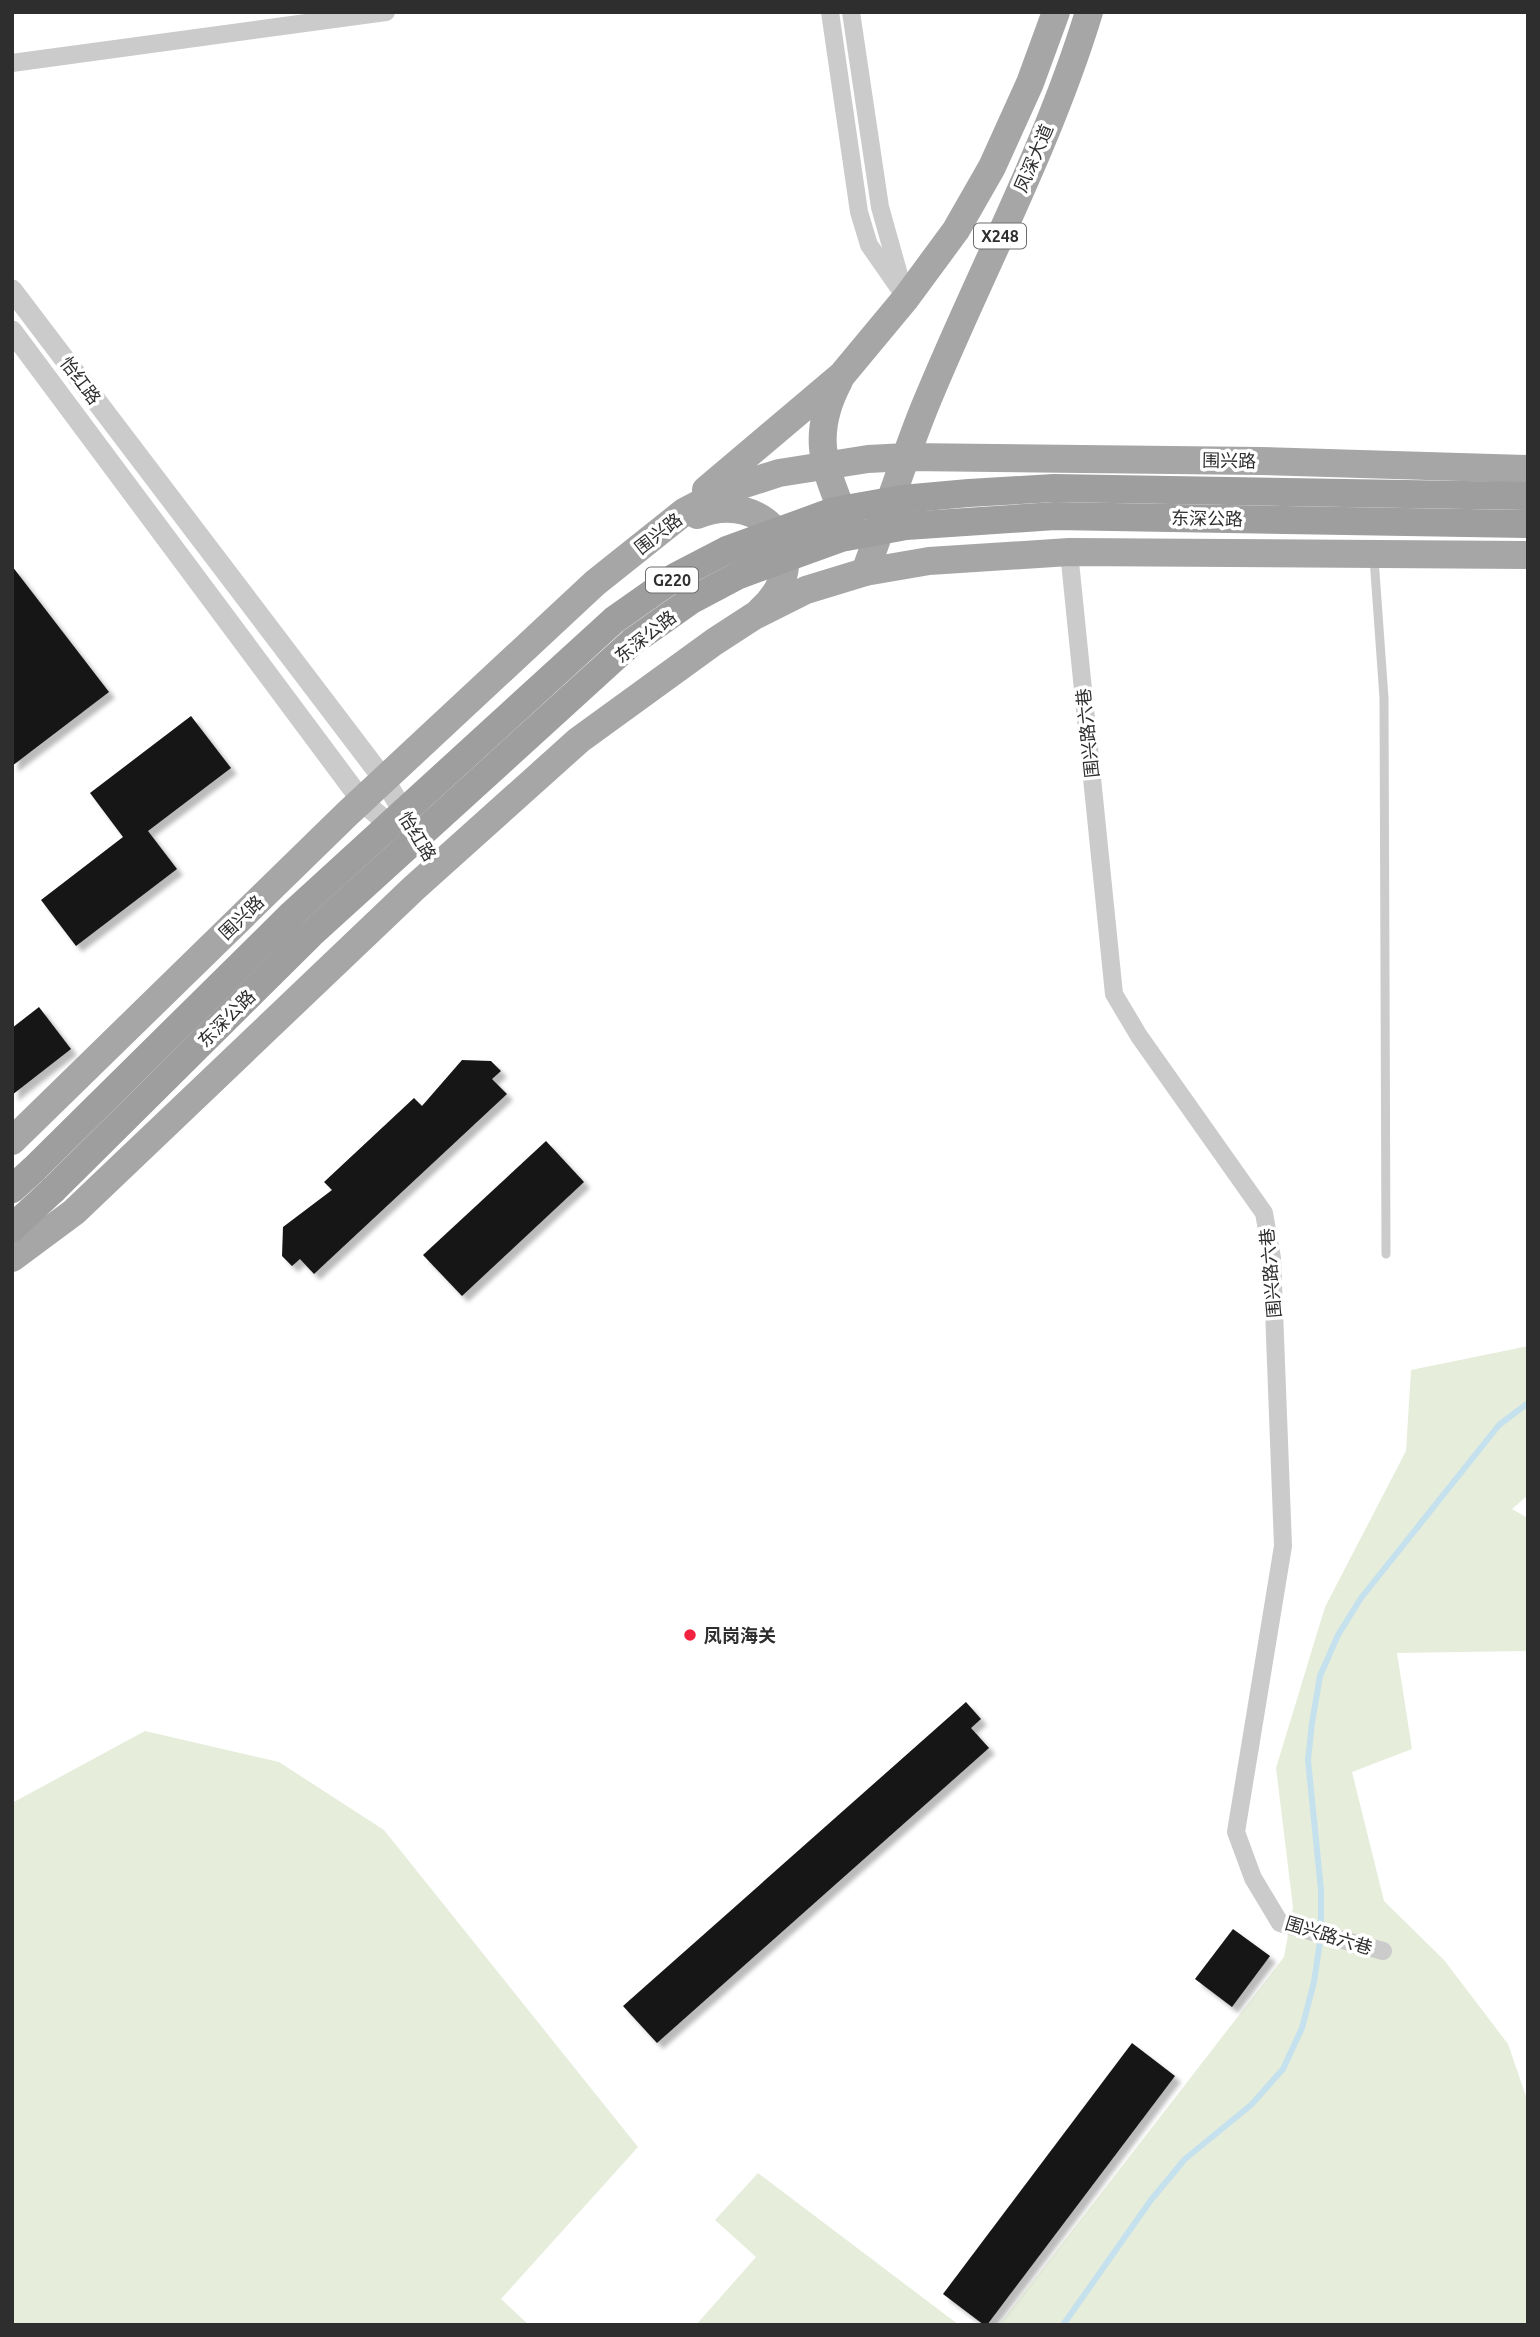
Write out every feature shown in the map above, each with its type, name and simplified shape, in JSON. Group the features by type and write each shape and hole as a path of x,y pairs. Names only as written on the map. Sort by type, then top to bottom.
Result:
{"highway":[{"name":"东深公路","path":"22,1180 292,914 614,620 676,578 727,550 834,511 902,499 981,492 1054,488 1528,496"},
{"name":"东深公路","path":"12,1228 311,934 632,642 690,601 739,575 841,538 906,526 971,521 1055,516 1528,524"}],"main road":[{"name":"凤深大道","path":"842,375 906,298 956,230 992,167 1030,83 1056,12"},
{"name":"凤深大道","path":"907,457 923,411 1047,128 1075,58 1089,12"},
{"name":"X248","path":"842,375 829,399 821,441 824,464 865,572"},
{"path":"642,544 842,375"},
{"name":"X248","path":"865,572 907,457"},
{"name":"围兴路","path":"12,1141 362,801 595,583 684,512 726,490 779,472 868,458 1260,461 1528,469"},
{"path":"642,544 700,513 719,509 741,509 758,515 774,528 783,547 786,567 780,587 769,603 754,616"},
{"path":"12,1258 74,1212 437,867 579,740 714,642 754,616 806,590 865,572 929,561 1069,552 1528,555"}],"street":[{"path":"12,63 386,12"},
{"path":"830,12 859,212 869,245 906,298"},
{"path":"851,12 880,207 906,298"},
{"name":"怡红路","path":"12,290 385,780 437,867"},
{"name":"怡红路","path":"12,331 362,801 437,867"},
{"name":"围兴路六巷","path":"1069,552 1114,993 1139,1036 1264,1213 1272,1258 1283,1546 1236,1832 1253,1878 1280,1923 1383,1951"}],"lane":[{"path":"1374,553 1384,698 1386,1254"}],"green space":[{"path":"1528,1346 1528,1495 1512,1509 1528,1518 1528,1651 1397,1653 1412,1749 1352,1772 1384,1901 1444,1960 1508,2044 1528,2102 1528,2325 999,2325 1284,1957 1293,1907 1276,1768 1325,1607 1406,1451 1411,1370"},
{"path":"145,1731 279,1762 384,1830 638,2147 501,2299 529,2325 12,2325 12,1803"},
{"path":"758,2173 959,2325 696,2325 756,2257 715,2220"}],"building":[{"path":"12,566 109,692 12,766"},
{"path":"191,716 231,768 148,831 177,869 76,946 41,900 123,837 90,793"},
{"path":"39,1007 71,1049 12,1095 12,1028"},
{"path":"462,1060 491,1061 501,1071 492,1079 507,1094 314,1274 300,1259 292,1266 282,1256 283,1227 332,1190 324,1182 414,1098 422,1106"},
{"path":"546,1141 584,1182 462,1296 423,1255"},
{"path":"966,1702 981,1719 971,1728 989,1748 657,2043 623,2006"},
{"path":"1233,1929 1270,1956 1232,2007 1195,1979"},
{"path":"1132,2043 1175,2076 987,2325 984,2325 943,2294"}],"waterway":[{"path":"1063,2325 1151,2200 1185,2159 1251,2105 1283,2069 1302,2028 1314,1982 1321,1935 1321,1890 1308,1760 1320,1676 1338,1635 1361,1598 1499,1425 1528,1403"}],"place":[{"name":"凤岗海关","path":"690,1635"}]}
